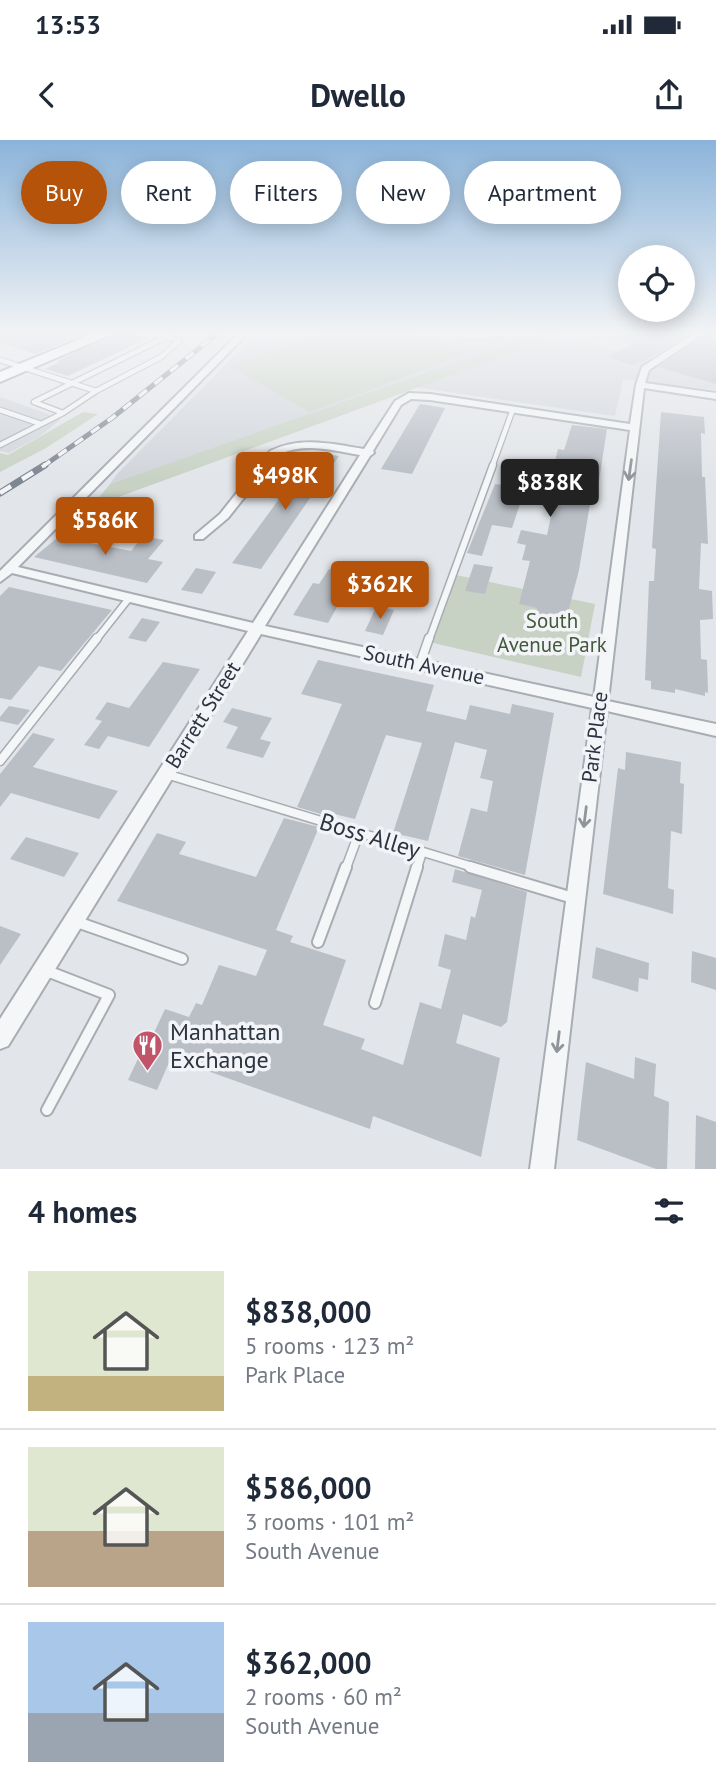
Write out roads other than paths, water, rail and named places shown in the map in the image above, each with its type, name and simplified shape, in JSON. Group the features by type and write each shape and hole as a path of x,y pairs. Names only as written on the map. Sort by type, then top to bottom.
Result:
{"street":[{"path":"5,573 195,382"},
{"path":"641,382 640,385 716,396"},
{"name":"Park Place","path":"542,1169 640,385"},
{"name":"Barrett Street","path":"0,1038 398,403 409,396 430,397 513,409"},
{"path":"513,409 636,428"},
{"path":"199,537 223,516 274,453 282,448 305,444 369,453"},
{"name":"South Avenue","path":"5,573 130,597 257,629 716,730"}],"lane":[{"path":"65,382 96,391"},
{"path":"63,413 34,401 75,382"},
{"path":"0,445 63,413 113,382"},
{"path":"420,664 513,409"},
{"path":"0,410 41,424"},
{"path":"0,761 130,597"},
{"name":"Boss Alley","path":"166,774 575,898"},
{"path":"318,942 359,833"},
{"path":"375,1003 422,852"},
{"path":"73,921 182,959"},
{"path":"43,969 109,995 47,1110"}],"railway":[{"path":"44,466 112,418 157,382"},
{"path":"0,493 44,466"}],"place":[{"name":"Manhattan Exchange","path":"147,1073"}],"park label":[{"name":"South Avenue Park","path":"552,633"}]}
